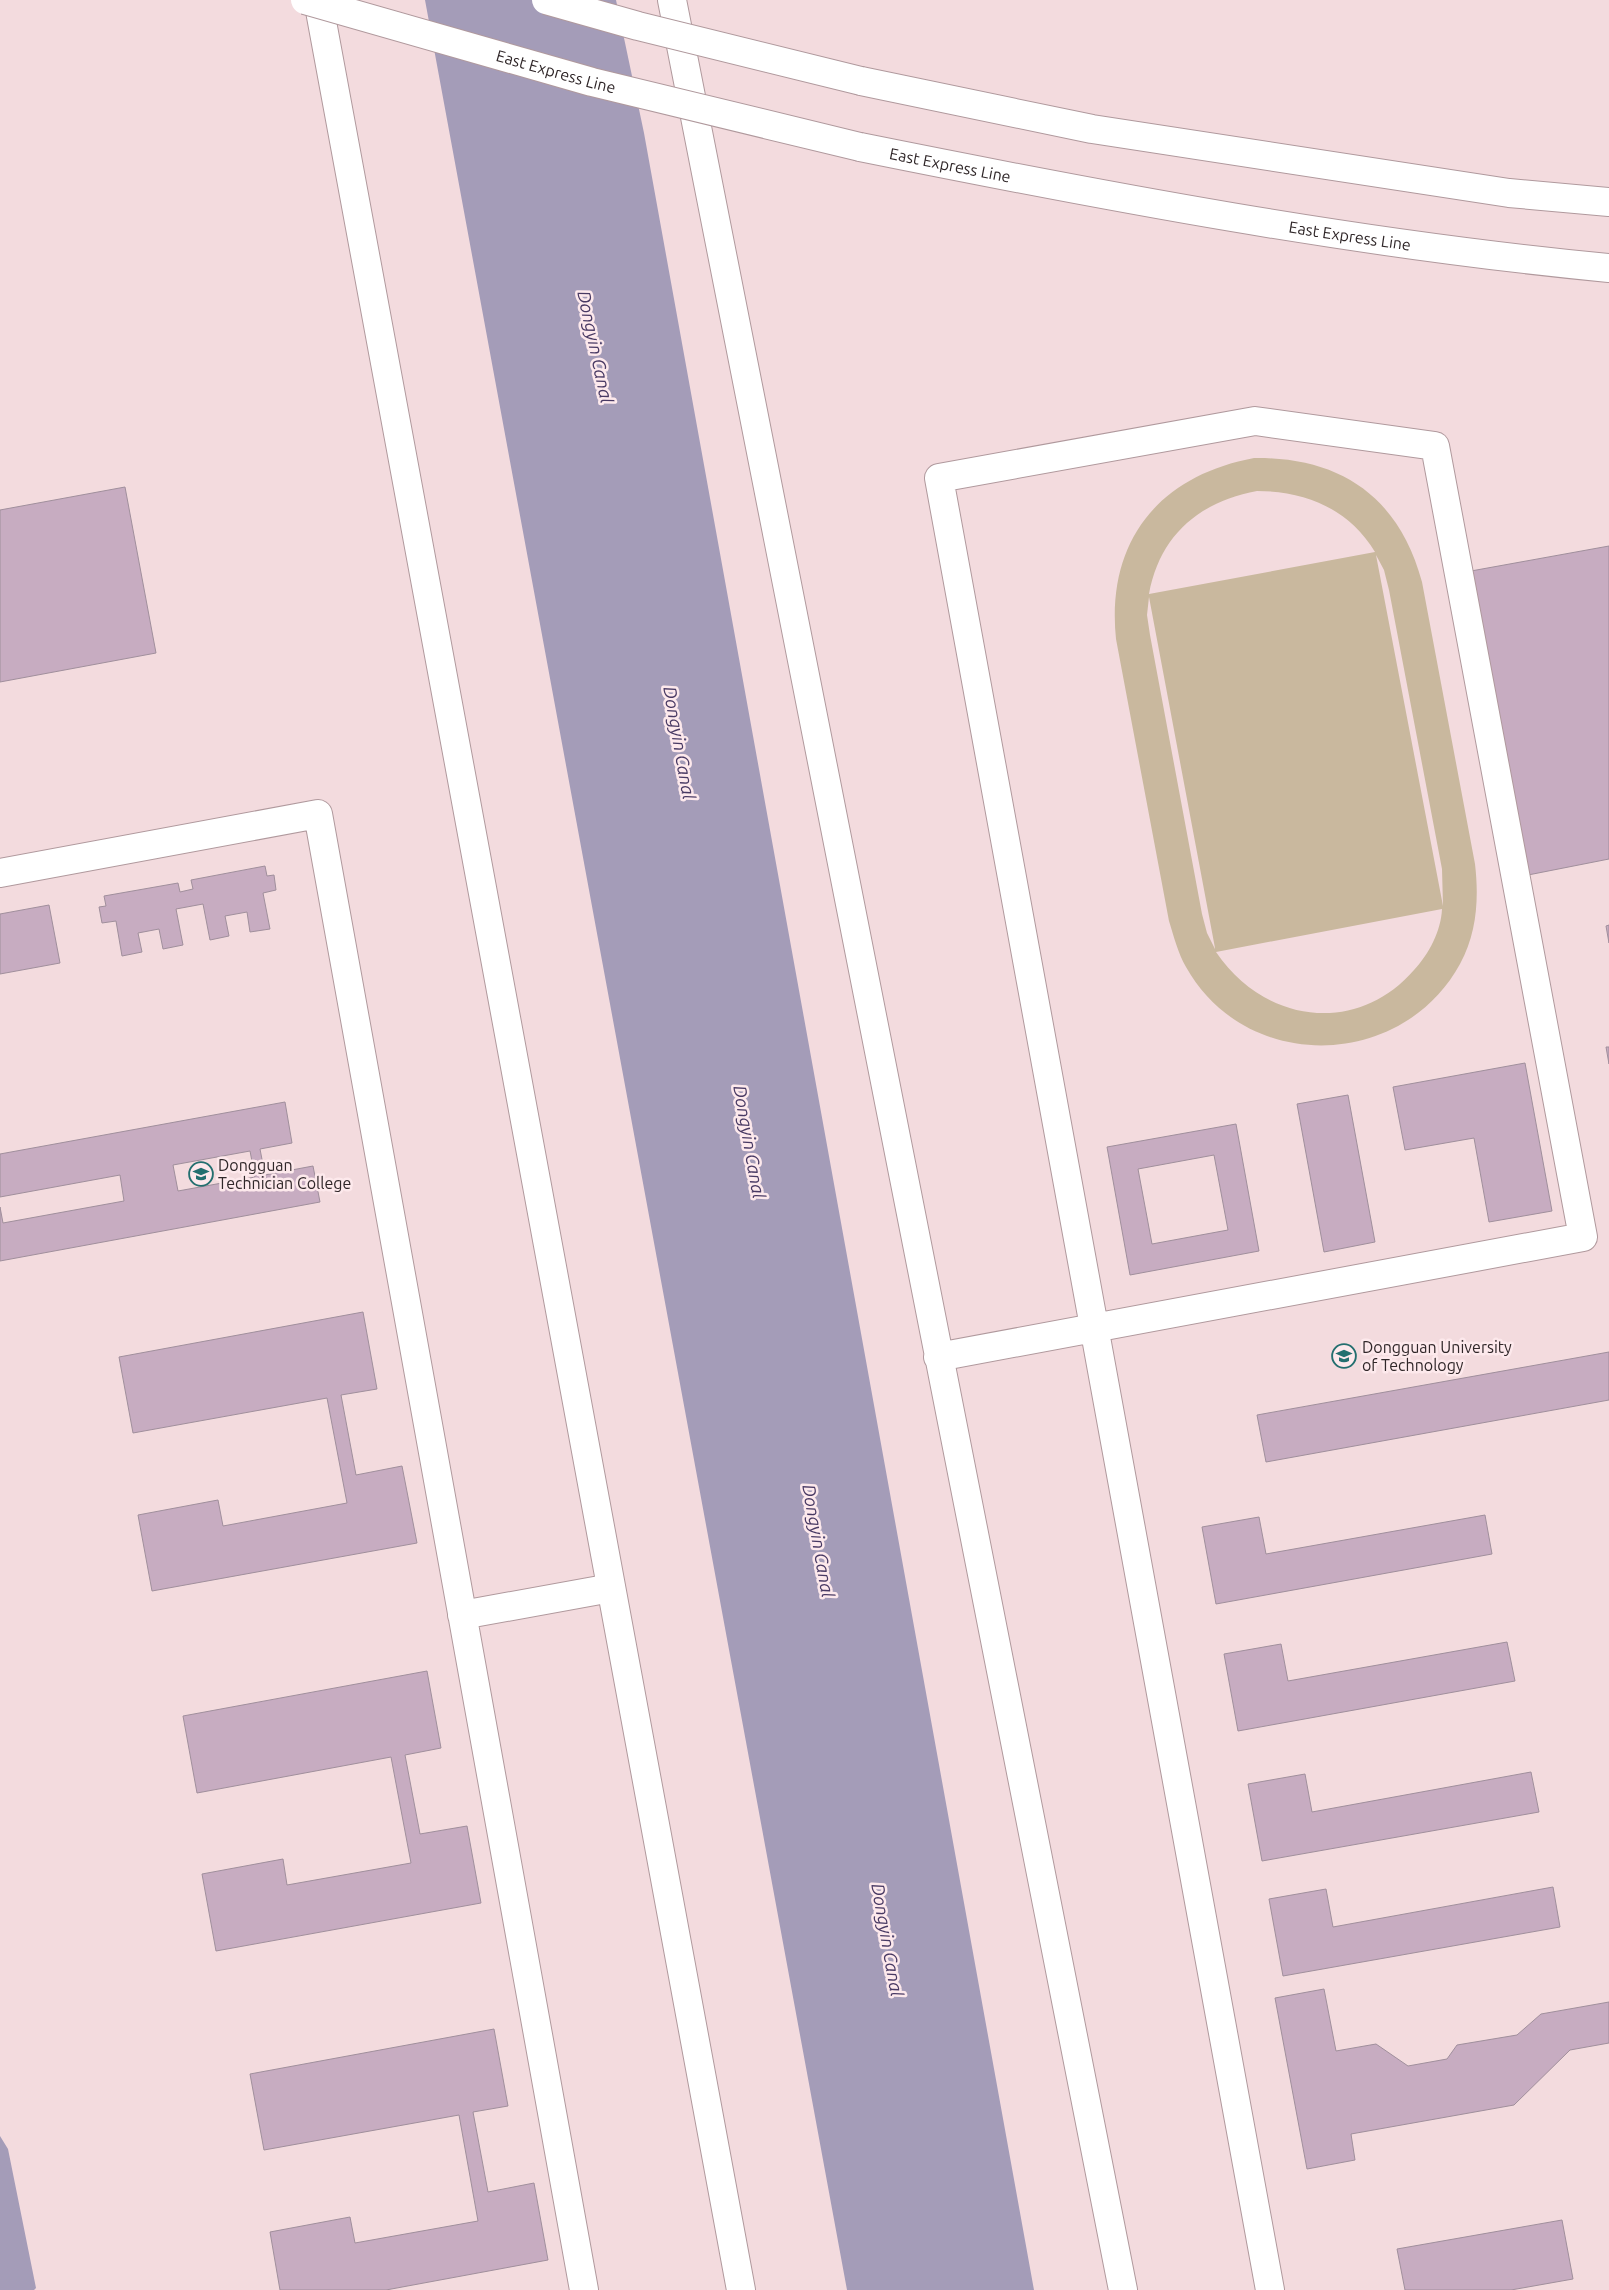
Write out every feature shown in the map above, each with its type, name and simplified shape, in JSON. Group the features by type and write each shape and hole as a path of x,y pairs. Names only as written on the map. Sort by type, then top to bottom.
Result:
{"main road":[{"name":"East Express Line","path":"305,0 592,82 860,147 1036,183 1296,229 1529,260 1609,268"},
{"path":"318,0 741,2290"},
{"path":"546,0 638,26 861,81 1092,129 1509,193 1609,202"},
{"path":"672,0 1123,2290"},
{"path":"938,1357 1094,1328 1583,1237 1435,446 1255,421 940,478 1094,1328 1270,2290"},
{"path":"0,873 318,814 584,2290"},
{"path":"462,1615 611,1588"}],"shaded area":[{"path":"1254,458 1285,460 1314,465 1339,474 1362,488 1382,505 1398,527 1412,552 1422,582 1475,864 1477,890 1475,915 1466,952 1460,964 1434,999 1401,1024 1364,1040 1324,1045 1284,1041 1246,1027 1213,1002 1186,967 1178,951 1169,921 1116,639 1115,604 1120,572 1130,544 1145,519 1166,498 1191,480 1220,467","holes":["1257,491 1275,492 1292,494 1325,505 1352,524 1375,552 1149,594 1154,573 1162,555 1185,524 1217,503","1376,555 1384,570 1389,590 1442,869 1443,906","1149,597 1215,949 1207,933 1202,914 1147,615","1442,909 1437,934 1425,957 1414,970 1391,991 1365,1005 1338,1012 1311,1012 1284,1006 1259,994 1236,976 1216,952"]}],"water":[{"name":"Dongyin Canal","path":"425,0 616,0 644,133 1034,2290 847,2290"},
{"path":"0,2136 8,2149 36,2288 34,2290 0,2290"}],"building":[{"path":"125,487 156,653 0,682 0,510"},
{"path":"1609,546 1609,859 1528,875 1471,571"},
{"path":"265,866 267,876 274,875 276,890 263,893 270,929 250,932 247,912 225,916 229,936 210,940 203,904 176,909 183,945 163,949 159,929 138,933 142,952 122,956 116,921 102,923 99,907 106,906 104,896 178,883 180,892 193,889 191,880"},
{"path":"49,905 60,963 0,974 0,914"},
{"path":"1609,925 1609,943 1606,926"},
{"path":"1606,1047 1609,1047 1609,1064"},
{"path":"1525,1063 1552,1211 1489,1222 1474,1138 1405,1150 1393,1087"},
{"path":"1348,1095 1375,1242 1324,1252 1297,1104"},
{"path":"285,1102 292,1143 260,1149 265,1175 313,1166 320,1202 0,1261 0,1207 3,1223 124,1201 120,1175 0,1197 0,1154","holes":["250,1151 255,1177 178,1191 173,1165"]},
{"path":"1236,1124 1259,1251 1130,1275 1107,1147","holes":["1214,1155 1228,1230 1152,1244 1138,1169"]},
{"path":"363,1312 377,1389 341,1395 356,1475 402,1466 417,1543 152,1591 138,1515 218,1500 223,1526 347,1503 327,1398 133,1433 119,1357"},
{"path":"1609,1352 1609,1400 1266,1462 1257,1415"},
{"path":"1485,1515 1492,1554 1216,1604 1202,1527 1259,1517 1266,1554"},
{"path":"1507,1642 1515,1681 1238,1731 1224,1654 1281,1644 1288,1681"},
{"path":"427,1671 441,1748 405,1755 420,1834 467,1826 481,1903 216,1951 202,1874 283,1859 287,1885 411,1863 391,1757 197,1793 183,1716"},
{"path":"1531,1772 1539,1812 1262,1861 1248,1784 1305,1774 1312,1812"},
{"path":"1553,1887 1560,1927 1283,1976 1269,1899 1326,1889 1333,1927"},
{"path":"1324,1989 1336,2051 1376,2044 1408,2066 1447,2059 1457,2045 1517,2035 1541,2014 1609,2002 1609,2043 1570,2050 1514,2105 1351,2134 1355,2160 1307,2169 1275,1998"},
{"path":"494,2029 508,2106 473,2112 488,2192 534,2183 548,2260 386,2290 280,2290 270,2232 350,2217 355,2243 478,2221 459,2115 264,2150 250,2074"},
{"path":"1562,2220 1573,2279 1511,2290 1405,2290 1397,2249"}],"place":[{"name":"Dongguan Technician College","path":"201,1174"},
{"name":"Dongguan University of Technology","path":"1344,1356"}]}
